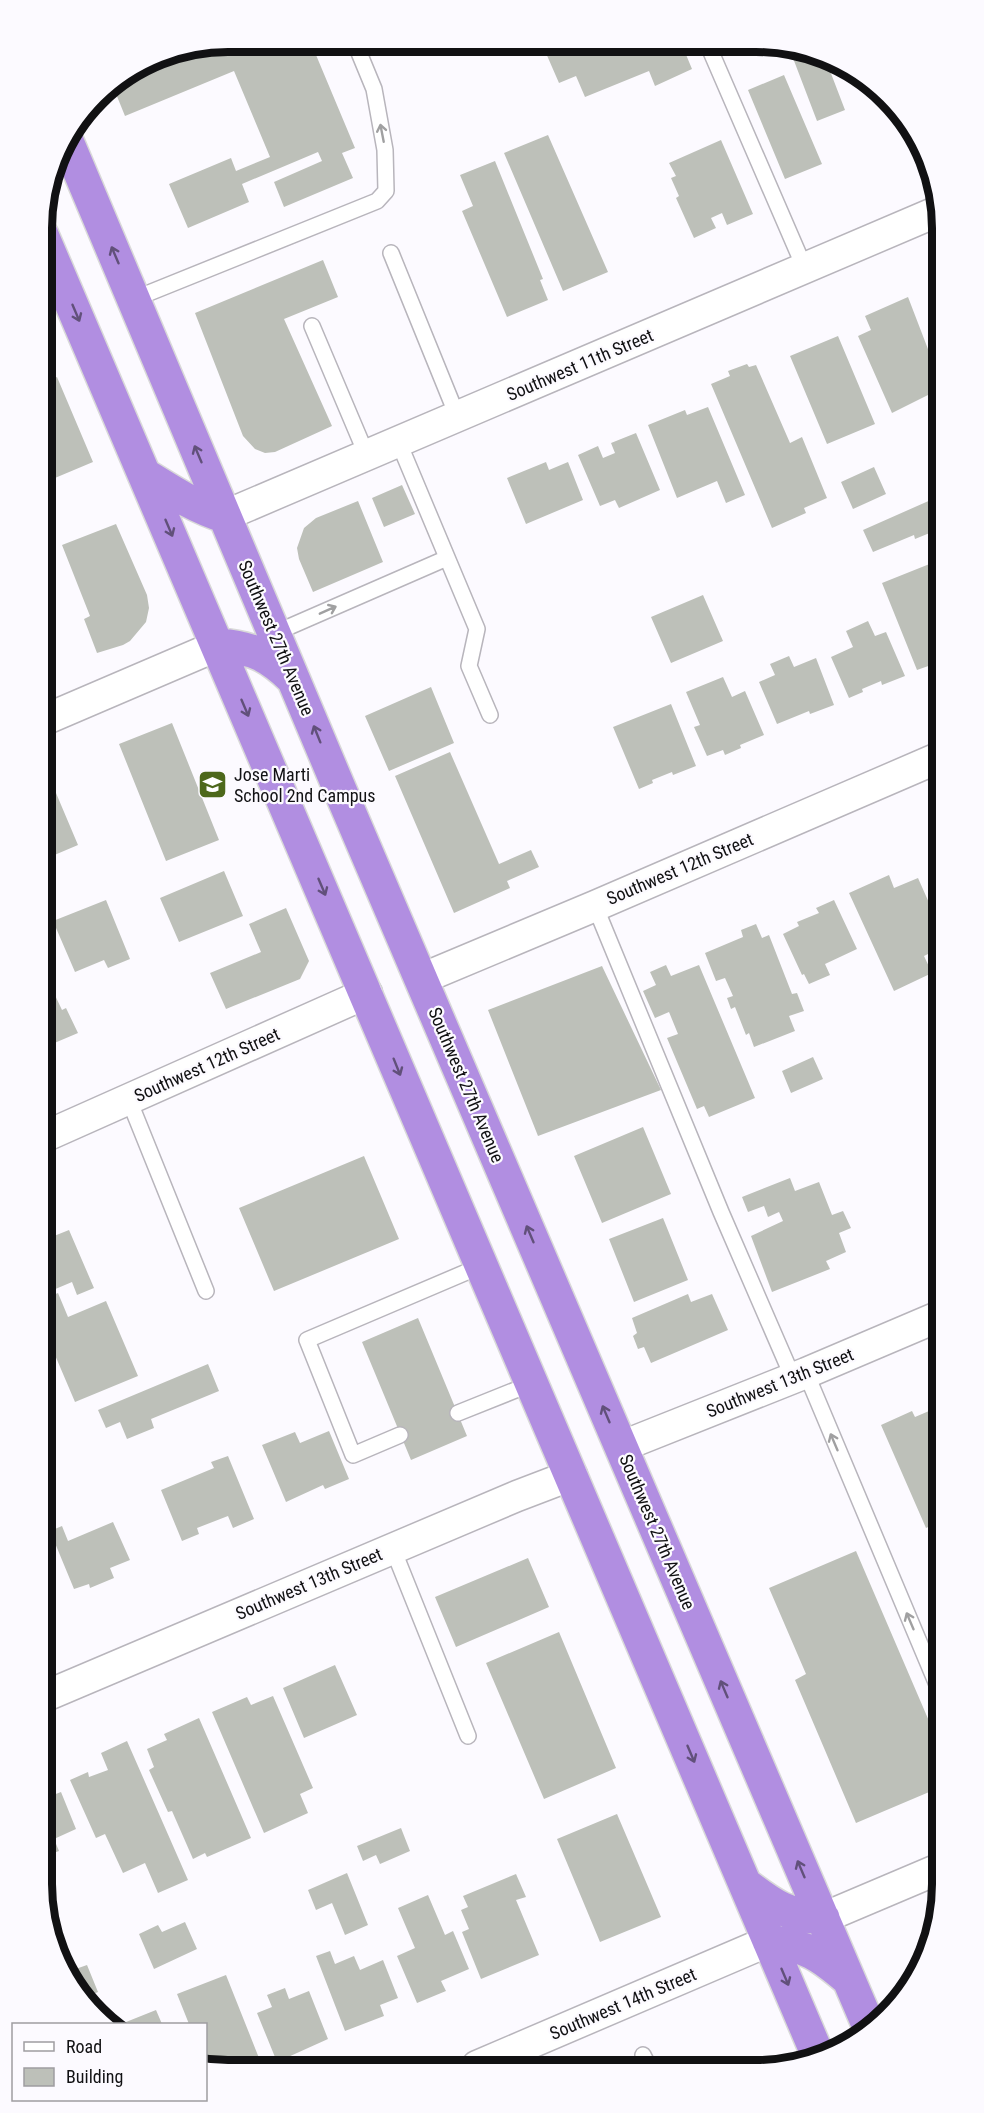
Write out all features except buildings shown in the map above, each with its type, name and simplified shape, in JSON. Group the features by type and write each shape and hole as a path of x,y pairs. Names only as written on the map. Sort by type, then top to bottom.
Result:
{"highway":[{"name":"Southwest 27th Avenue","path":"71,151 620,1447 867,2021"},
{"path":"53,261 219,645 815,2050"},
{"path":"146,475 204,510 224,516"},
{"path":"219,645 256,651 274,661 296,681"},
{"path":"745,1884 783,1911 801,1917 823,1918"},
{"path":"769,1941 807,1949 823,1958 850,1980"}],"street":[{"name":"Southwest 11th Street","path":"224,516 931,214"},
{"path":"53,716 219,645"},
{"name":"Southwest 12th Street","path":"421,979 932,761"},
{"name":"Southwest 12th Street","path":"52,1133 367,993"},
{"name":"Southwest 13th Street","path":"620,1447 800,1376 931,1320"},
{"name":"Southwest 13th Street","path":"52,1693 393,1548 572,1475"},
{"path":"823,1918 931,1872"},
{"name":"Southwest 14th Street","path":"491,2060 769,1941"}],"lane":[{"path":"134,299 377,201 386,191 385,150 374,89 359,52"},
{"path":"711,52 805,269"},
{"path":"391,253 458,418"},
{"path":"312,326 367,456"},
{"path":"399,443 477,628 470,666 490,715"},
{"path":"275,633 447,558"},
{"path":"595,906 721,1212 800,1376 931,1672"},
{"path":"129,1100 206,1291"},
{"path":"400,1435 353,1455 307,1340 483,1265"},
{"path":"458,1413 532,1383"},
{"path":"393,1548 468,1736"}],"place":[{"name":"Jose Marti School 2nd Campus","path":"213,785"}]}
